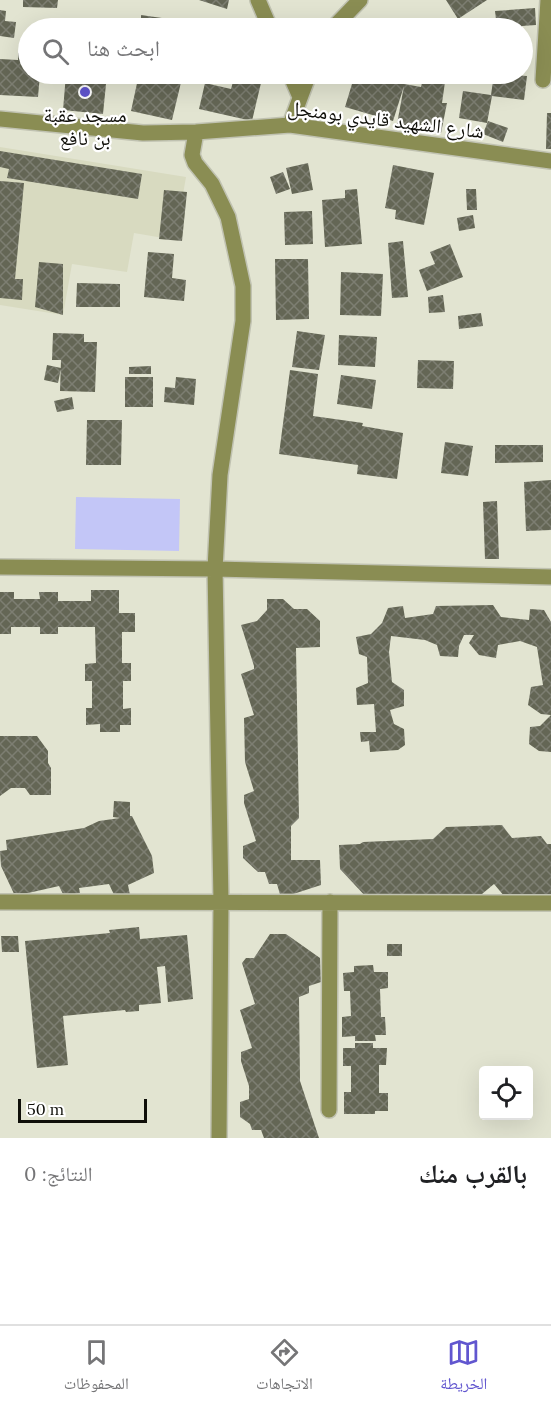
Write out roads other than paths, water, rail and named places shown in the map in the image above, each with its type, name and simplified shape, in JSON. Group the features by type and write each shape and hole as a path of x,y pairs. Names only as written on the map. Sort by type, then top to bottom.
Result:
{"street":[{"path":"258,0 266,18"},
{"path":"343,18 360,0"},
{"path":"543,80 548,0"},
{"path":"294,84 300,97"},
{"path":"290,125 305,84"},
{"name":"شارع الشهيد قايدي بومنجل","path":"0,119 143,133 196,132 290,125 551,161"},
{"path":"196,132 192,155 212,184 228,217 243,286 242,332 220,475 215,569 221,901 219,1138"},
{"path":"0,567 215,569 551,577"},
{"path":"0,902 551,903"},
{"path":"329,1110 330,902"}],"place":[{"name":"مسجد عقبة بن نافع","path":"85,92"}]}
